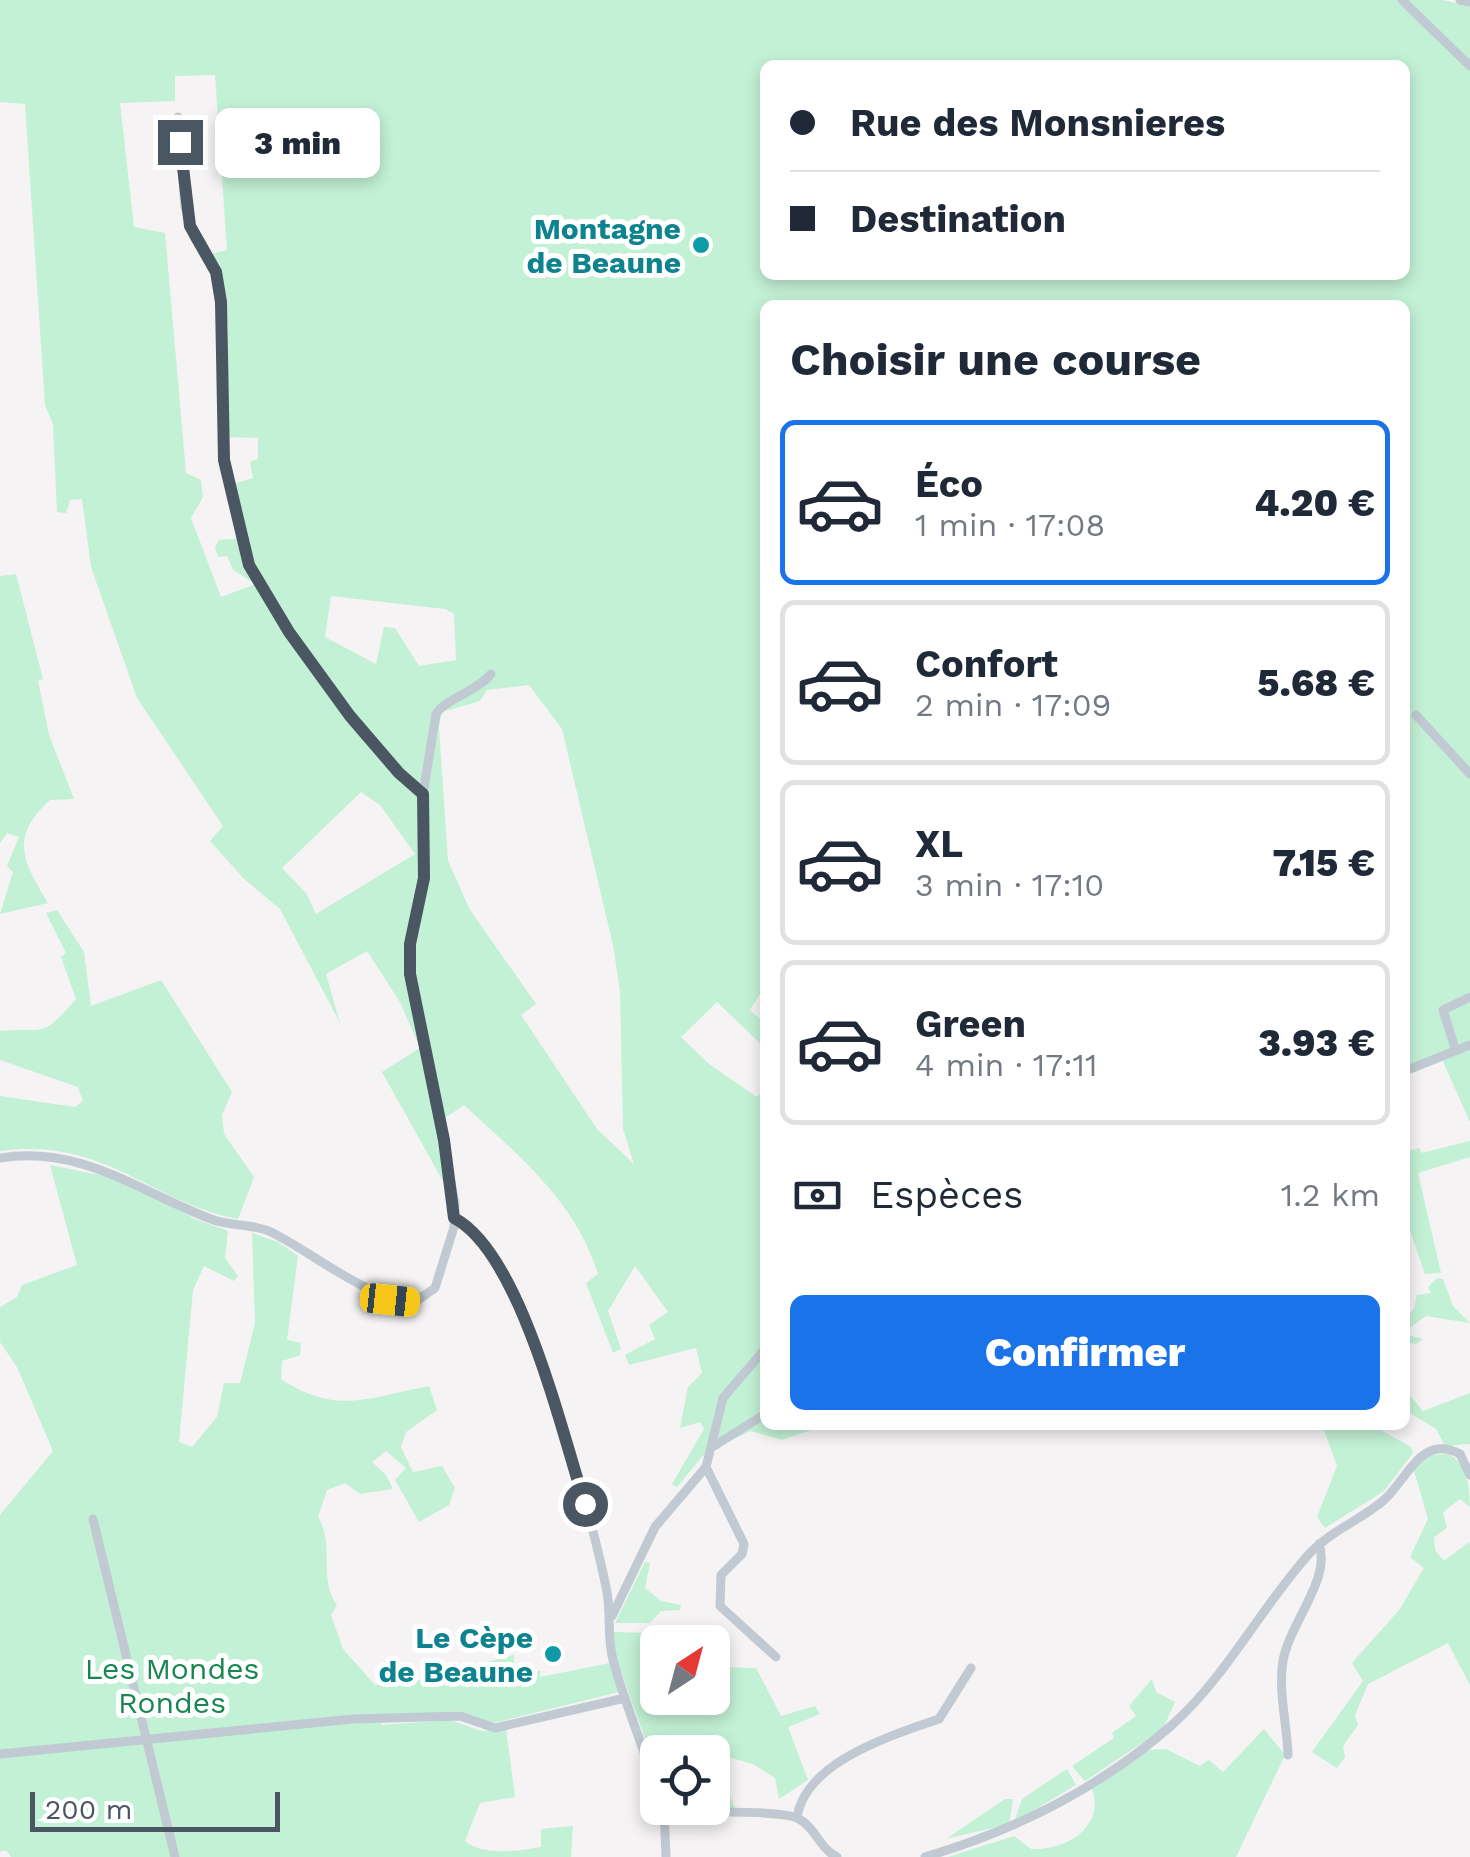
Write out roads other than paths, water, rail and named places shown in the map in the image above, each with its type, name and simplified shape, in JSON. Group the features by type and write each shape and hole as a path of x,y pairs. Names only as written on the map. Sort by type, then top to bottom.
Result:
{"street":[{"path":"1402,0 1470,66"},
{"path":"1460,0 1470,2"},
{"path":"178,117 185,207 195,239 216,272 221,302 224,460 249,565 289,632 350,716 399,773 423,794"},
{"path":"0,1158 36,1156 106,1170 226,1225 266,1229 390,1300 415,1302 435,1288 455,1203 410,974 410,944 424,878 423,794 436,714 443,705 476,690 491,674"},
{"path":"1416,715 1470,774"},
{"path":"1455,1048 1443,1010 1470,997"},
{"path":"1410,1069 1470,1045"},
{"path":"454,1218 468,1226 484,1248 518,1303 543,1361 589,1519 611,1624 612,1656 640,1739"},
{"path":"611,1624 650,1534 706,1467 714,1446 719,1410 729,1390 760,1355"},
{"path":"714,1446 760,1417"},
{"path":"1460,1454 1470,1448"},
{"path":"925,1857 1027,1822 1148,1744 1208,1686 1319,1544 1389,1496 1421,1455 1447,1450 1460,1454 1470,1475"},
{"path":"706,1467 744,1544 742,1554 721,1575 720,1606 776,1658"},
{"path":"93,1519 175,1857"},
{"path":"1288,1755 1283,1659 1303,1604 1322,1573 1319,1544"},
{"path":"797,1818 804,1794 824,1775 915,1725 939,1718 971,1668"},
{"path":"0,1754 352,1719 460,1716 495,1728 625,1698"},
{"path":"730,1813 797,1818 838,1857"},
{"path":"665,1825 666,1857"}],"place":[{"name":"Montagne de Beaune","path":"701,245"},
{"name":"Le Cèpe de Beaune","path":"553,1654"}],"park label":[{"name":"Les Mondes Rondes","path":"172,1685"}]}
